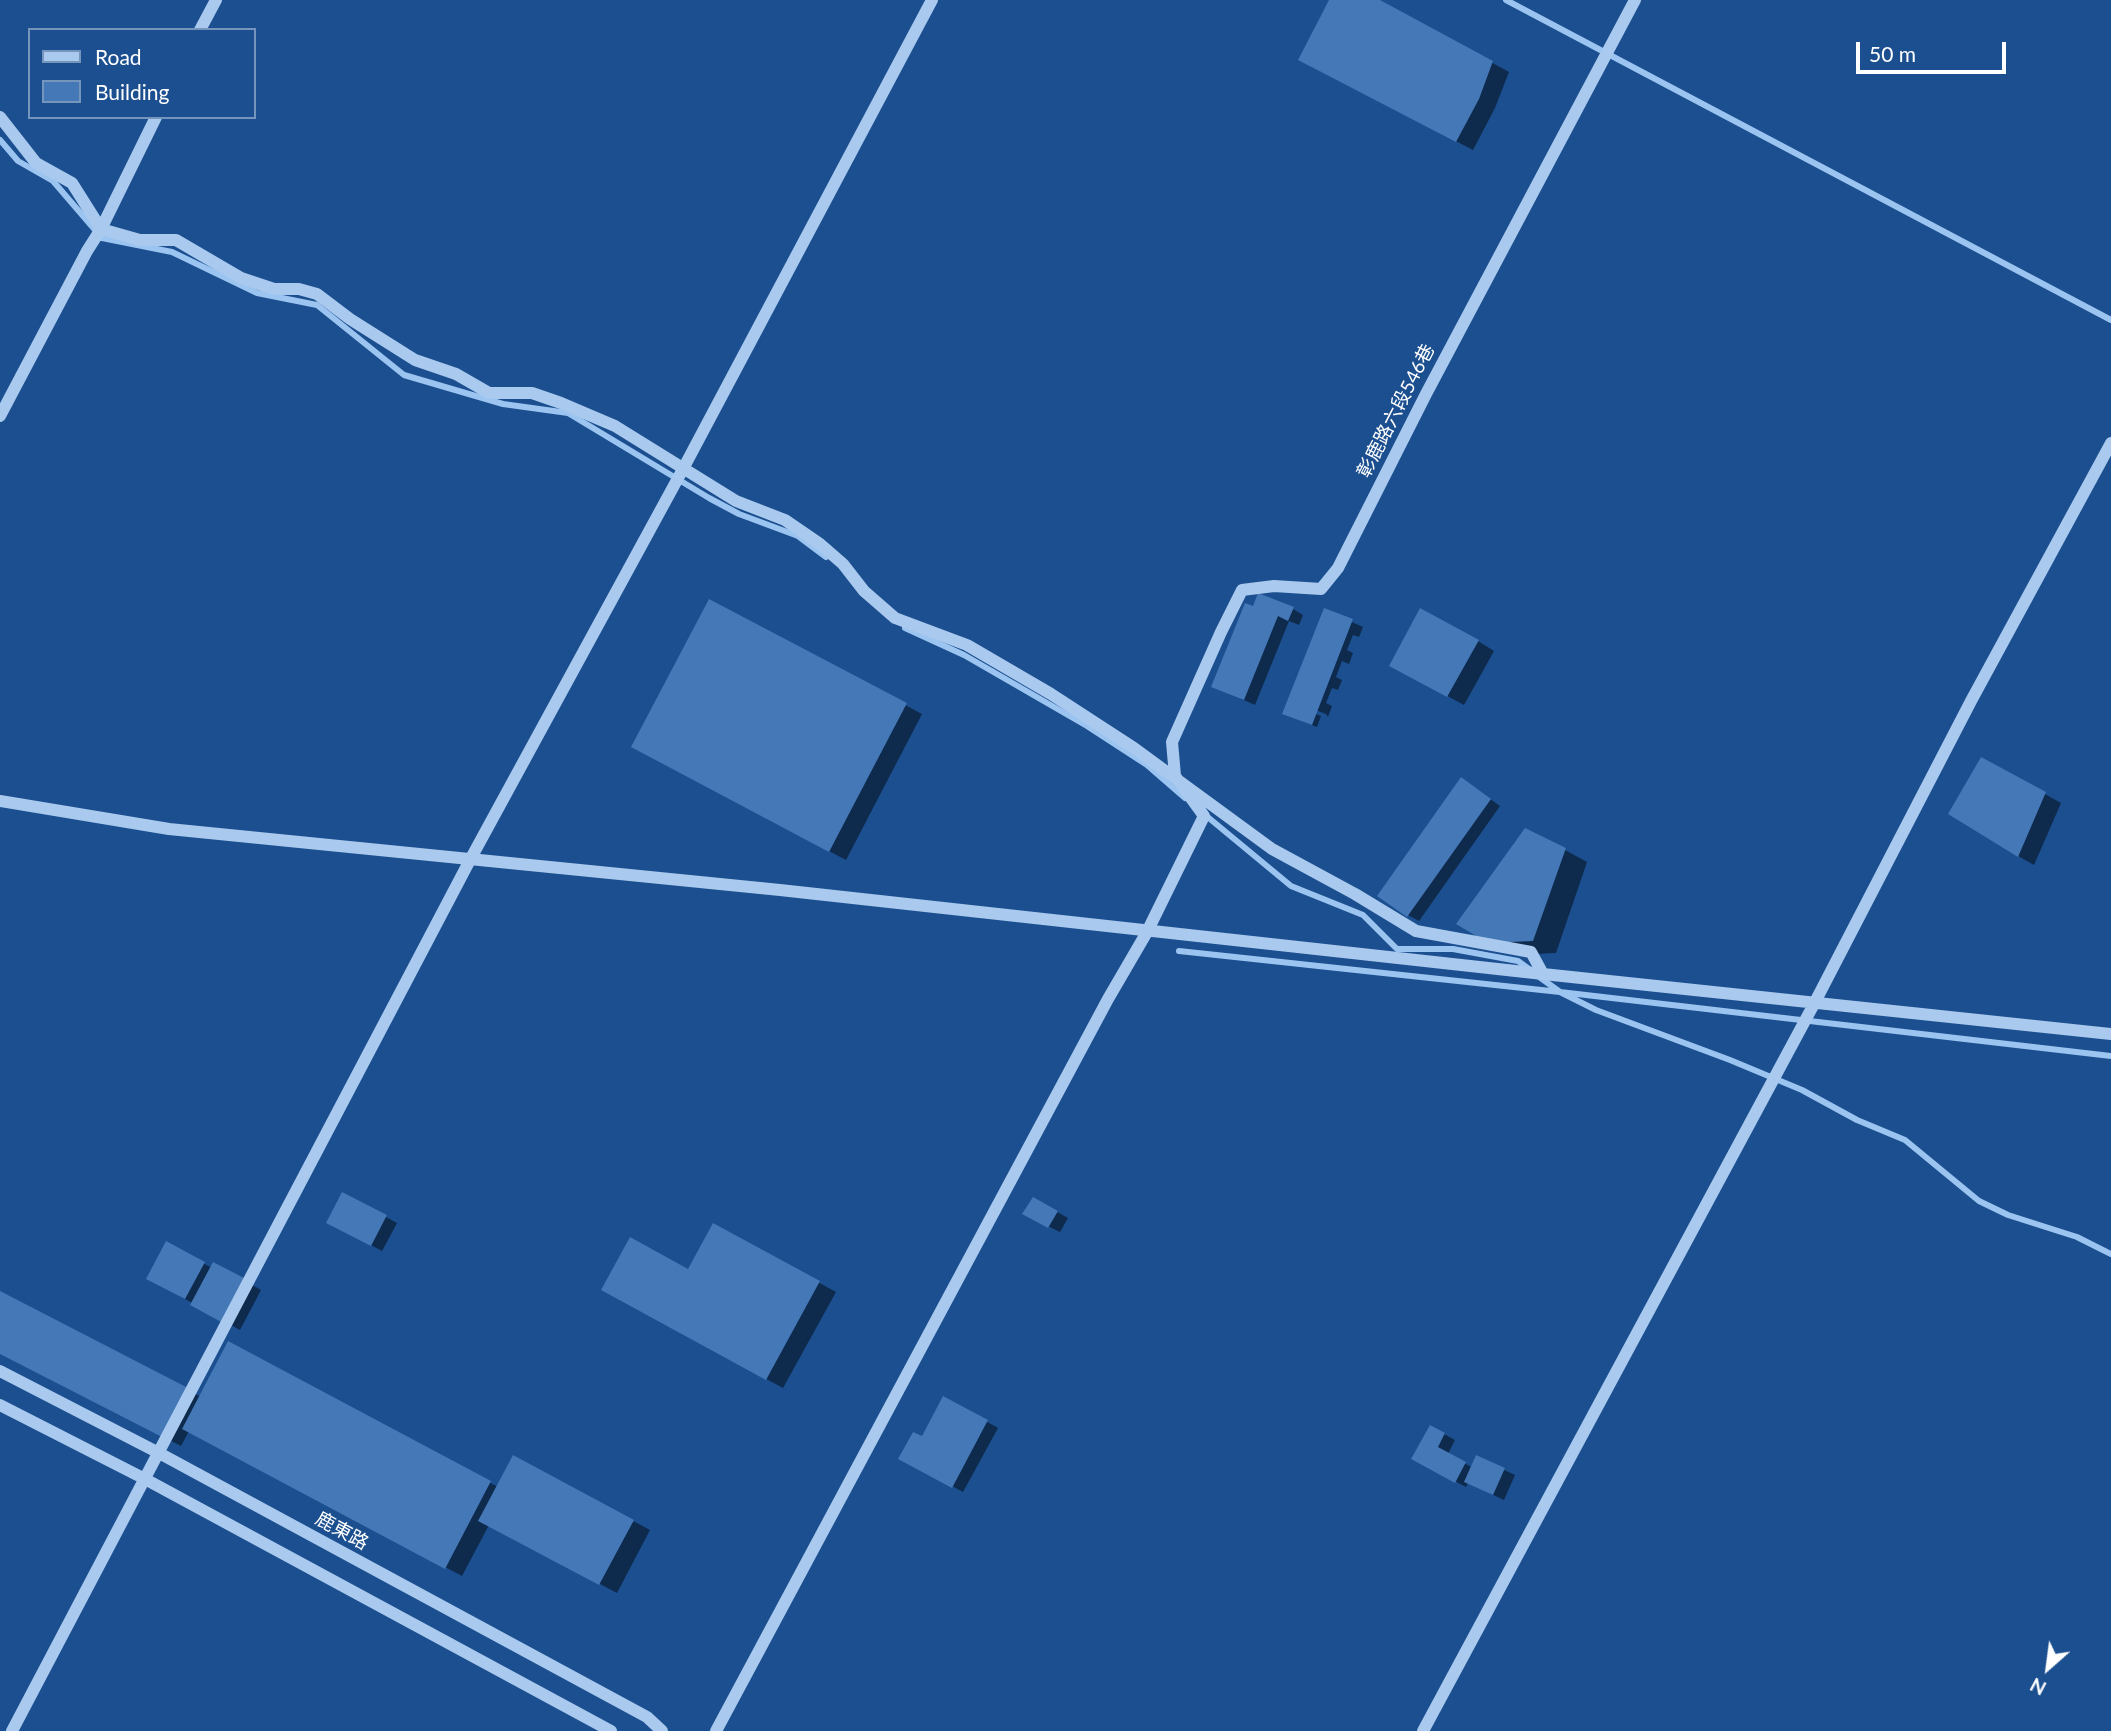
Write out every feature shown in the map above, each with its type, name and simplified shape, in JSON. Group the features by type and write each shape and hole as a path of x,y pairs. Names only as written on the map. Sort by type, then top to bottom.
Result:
{"street":[{"path":"201,28 216,0"},
{"path":"12,1731 470,860 683,469 932,0"},
{"name":"彰鹿路六段546巷","path":"1175,776 1172,742 1242,590 1274,586 1321,589 1338,568 1426,394 1635,0"},
{"path":"0,117 36,163 72,184 101,229 141,240 176,240 240,278 274,289 299,289 317,294 415,359 456,374 489,393 532,393 615,426 736,501 785,520 843,564 864,591 895,618 967,645 1051,694 1175,776 1272,849 1416,931 1531,952 1543,974"},
{"path":"0,416 101,229 155,119"},
{"path":"1423,1731 1814,1004 1972,701 2111,443"},
{"path":"716,1731 1108,999 1147,932 1204,816 1175,776"},
{"path":"0,801 169,829 780,890 1147,932 2111,1034"},
{"name":"鹿東路","path":"0,1371 159,1453 646,1717 662,1731"},
{"path":"0,1405 145,1479 611,1731"}],"building":[{"path":"1329,0 1380,0 1493,61 1479,99 1456,142 1298,60"},
{"path":"1258,593 1294,607 1288,621 1278,616 1244,700 1211,687 1245,603 1253,606"},
{"path":"709,599 907,703 829,852 631,747"},
{"path":"1324,608 1353,619 1312,725 1282,714"},
{"path":"1420,608 1479,640 1447,697 1389,666"},
{"path":"1981,757 2046,792 2018,857 1948,814"},
{"path":"1461,777 1491,799 1407,917 1377,896"},
{"path":"1525,828 1566,848 1533,941 1488,943 1456,924"},
{"path":"342,1192 387,1215 371,1246 326,1223"},
{"path":"1033,1197 1058,1211 1048,1228 1022,1214"},
{"path":"713,1223 820,1281 766,1380 601,1290 630,1237 688,1269"},
{"path":"166,1241 205,1262 185,1299 146,1279"},
{"path":"213,1262 246,1279 223,1323 190,1305"},
{"path":"0,1291 190,1389 164,1438 0,1354"},
{"path":"228,1341 491,1481 445,1569 182,1429"},
{"path":"943,1396 988,1420 952,1488 898,1459 913,1432 922,1436"},
{"path":"1430,1425 1445,1433 1438,1447 1466,1462 1455,1483 1411,1459"},
{"path":"513,1455 634,1520 599,1585 478,1521"},
{"path":"1476,1455 1505,1468 1493,1495 1464,1482"}],"waterway":[{"path":"1506,0 2111,320"},
{"path":"0,140 18,161 53,181 102,238 172,252 257,293 317,305 404,375 503,404 568,413 709,498 739,514 798,536 826,557"},
{"path":"905,628 964,655 1087,726 1147,765 1185,798"},
{"path":"1204,814 1291,886 1363,915 1397,949 1453,949 1518,961 1529,969"},
{"path":"1179,951 2111,1056"},
{"path":"1538,976 1560,992 1596,1010 1802,1090 1857,1120 1905,1140 1979,1201 2008,1215 2077,1237 2111,1254"}]}
